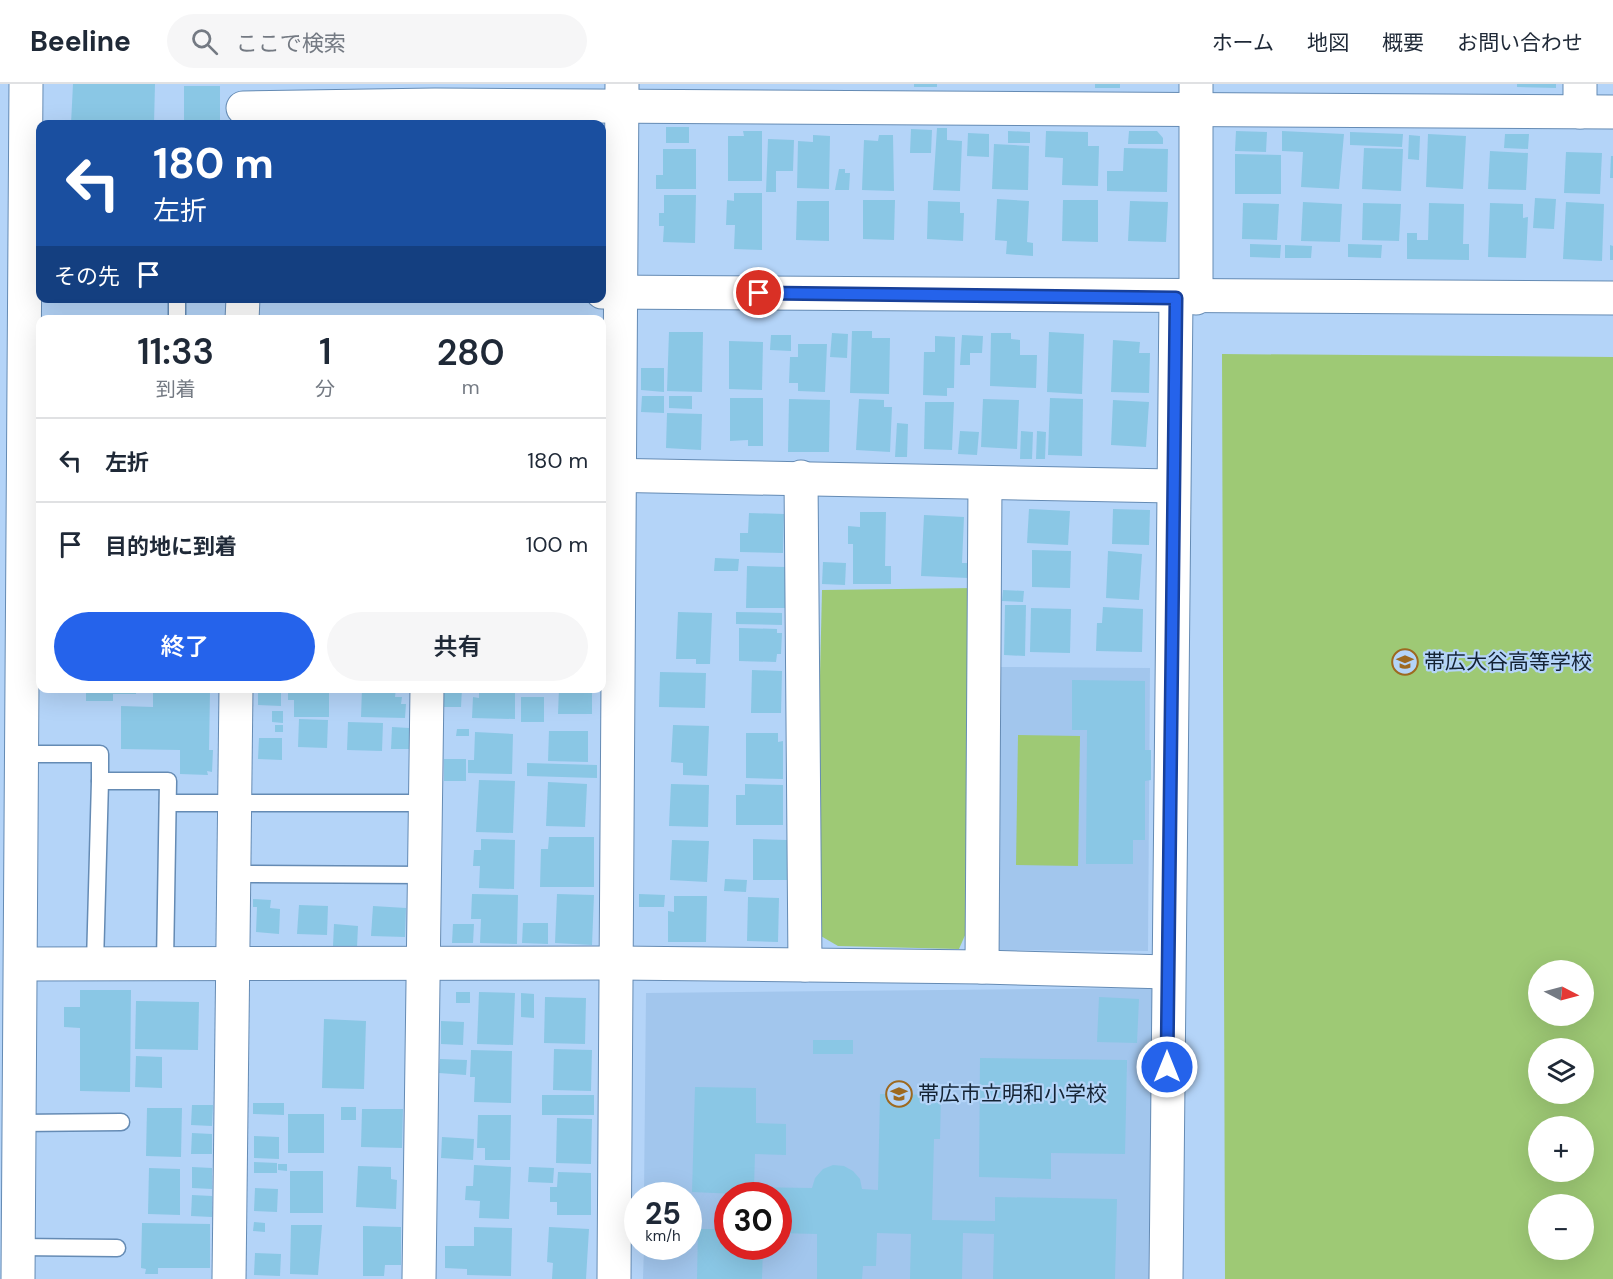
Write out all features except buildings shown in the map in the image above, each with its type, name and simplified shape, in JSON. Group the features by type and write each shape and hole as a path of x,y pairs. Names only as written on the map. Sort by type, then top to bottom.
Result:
{"street":[{"path":"18,1279 23,754 33,437 22,288 26,84"},
{"path":"243,105 435,95 1580,98 1613,112"},
{"path":"614,1279 616,963 610,474 611,292 622,96"},
{"path":"1166,1279 1172,486 1186,298 1196,97"},
{"path":"611,292 1186,298 1613,298"},
{"path":"610,474 1172,486"},
{"path":"801,477 805,965"},
{"path":"982,967 985,483"},
{"path":"229,1279 236,693"},
{"path":"419,1279 427,693"},
{"path":"21,964 616,963 982,967 1168,972"}],"lane":[{"path":"23,754 100,754 95,963"},
{"path":"100,781 168,781 165,963"},
{"path":"168,803 425,803"},
{"path":"233,874 424,875"},
{"path":"20,1122 121,1122"},
{"path":"18,1247 117,1248"}],"shaded area":[{"path":"1000,667 1150,668 1148,951 998,950"},
{"name":"帯広市立明和小学校","path":"1154,988 1149,1279 643,1279 644,1260 702,1260 702,1182 644,1182 646,993"}],"green space":[{"name":"帯広大谷高等学校","path":"1222,354 1613,357 1613,1279 1225,1279"},
{"path":"975,588 970,924 959,949 838,946 814,932 822,590"},
{"path":"1018,735 1080,736 1078,866 1016,865"}],"place":[{"name":"帯広大谷高等学校","path":"1405,662"},
{"name":"帯広市立明和小学校","path":"899,1094"}],"route":[{"path":"759,293 1176,298 1167,1067"}]}
